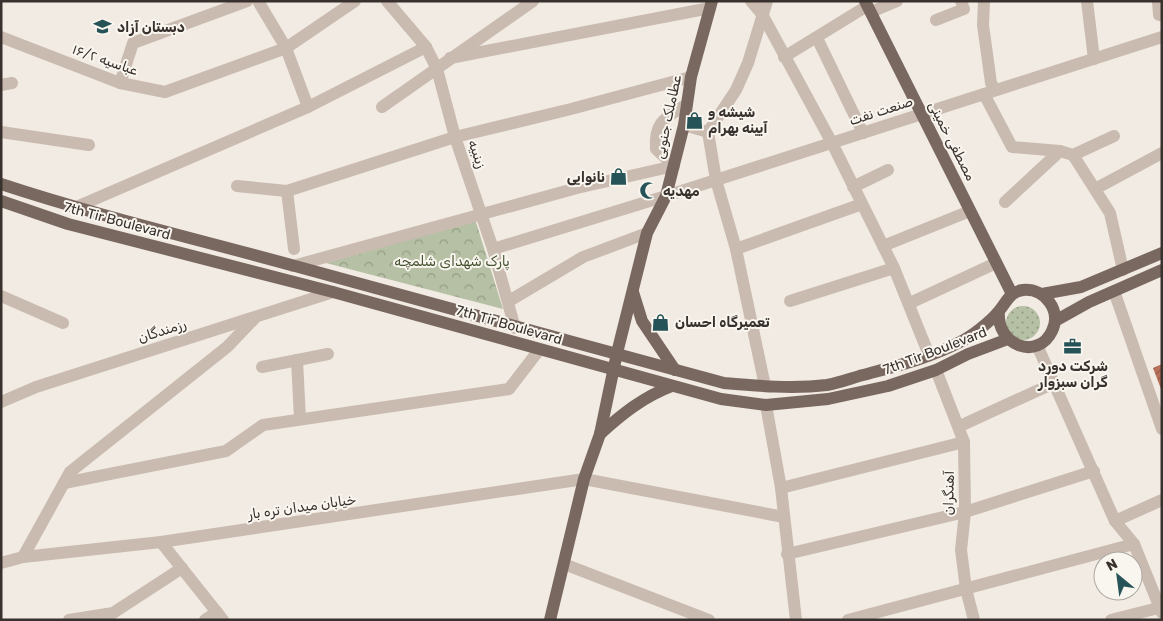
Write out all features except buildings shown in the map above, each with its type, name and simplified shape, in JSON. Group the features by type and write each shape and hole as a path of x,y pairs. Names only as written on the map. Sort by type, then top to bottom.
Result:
{"main road":[{"name":"عطاملک جنوبی","path":"550,620 584,479 600,434 613,370 647,233 666,196 674,166 684,124 691,77 711,4"},
{"name":"مصطفی خمینی","path":"868,6 1012,294"},
{"name":"7th Tir Boulevard","path":"1,184 74,208 185,239 293,266 478,318 617,353 724,383 765,386 827,385 929,355 962,341 1000,311"},
{"name":"7th Tir Boulevard","path":"1,201 68,224 333,292 721,399 766,405 828,400 888,386 936,370 968,354 1008,339"},
{"path":"181,254 185,239"},
{"path":"1042,294 1081,287 1162,253"},
{"path":"1055,321 1114,290 1162,270"},
{"path":"1022,290 1032,290 1042,294 1054,310 1055,321 1049,335 1037,345 1027,347 1017,345 1001,331 998,321 1004,301 1012,294 1022,290"},
{"path":"633,292 642,321 675,370"},
{"path":"474,330 478,318"},
{"path":"721,399 724,383"},
{"path":"600,434 632,407 653,393 672,386"}],"street":[{"path":"120,83 133,43 247,1"},
{"path":"258,1 286,48 308,108"},
{"name":"عباسیه ۱۶/۲","path":"1,37 120,83 165,92 286,48 355,1"},
{"path":"784,57 868,6 897,1"},
{"path":"936,20 964,9 961,1"},
{"path":"984,1 982,25 991,83 990,92 1012,147 1060,151 1073,155 1110,213 1123,270"},
{"path":"1087,1 1094,59"},
{"path":"1158,1 1159,15"},
{"path":"382,107 532,2"},
{"name":"زینبیه","path":"393,3 426,47 437,69 455,137 493,249 516,328"},
{"path":"450,58 711,4"},
{"path":"759,5 784,57 832,143 894,268 910,303 929,355"},
{"path":"759,5 748,63 736,90 708,132 716,180 736,249 765,386"},
{"name":"صنعت نفت","path":"493,249 666,196 1162,37"},
{"path":"817,38 863,133"},
{"path":"74,208 308,108 426,47"},
{"path":"237,186 287,191 455,137 691,77"},
{"path":"674,166 656,149 655,134 664,119 687,104"},
{"path":"684,124 708,132"},
{"path":"1,132 89,146"},
{"path":"1073,155 1114,136"},
{"path":"1005,202 1060,151"},
{"path":"1095,189 1162,153"},
{"path":"293,266 481,213 577,188 674,166"},
{"path":"853,187 888,170"},
{"path":"287,191 294,249"},
{"path":"736,249 862,204"},
{"path":"883,246 970,211"},
{"path":"509,301 583,257 647,233"},
{"path":"910,303 996,263"},
{"path":"790,301 894,268"},
{"path":"1114,290 1162,429"},
{"name":"رزمندگان","path":"1,402 36,387 333,292"},
{"path":"1,296 63,323"},
{"path":"23,557 70,472 227,347 256,317"},
{"path":"1037,345 1116,521 1134,544 1161,609 1111,620"},
{"path":"64,483 226,451 263,425 509,389 539,350"},
{"path":"262,367 328,354"},
{"path":"297,360 300,419"},
{"name":"آهنگران","path":"936,370 960,426 964,442 965,512 961,550 966,589 974,620"},
{"path":"960,426 1054,383"},
{"path":"766,405 781,488 796,620"},
{"path":"781,488 964,442"},
{"path":"787,554 965,512 1094,471"},
{"name":"خیابان میدان تره بار","path":"1,563 23,557 161,542 584,479 784,517"},
{"path":"1116,521 1162,500"},
{"path":"161,542 220,616 205,620"},
{"path":"848,620 1134,544"},
{"path":"564,564 709,620"},
{"path":"69,620 113,613 182,568"}],"green space":[{"name":"پارک شهدای شلمچه","path":"475,219 503,309 326,263"},
{"path":"1023,306 1030,307 1035,311 1039,316 1039,330 1035,335 1030,339 1023,340 1016,339 1011,335 1007,330 1006,323 1007,316 1011,311 1016,307"}],"place":[{"name":"دبستان آزاد","path":"103,27"},
{"name":"شیشه و آیینه بهرام","path":"694,120"},
{"name":"نانوایی","path":"619,177"},
{"name":"مهدیه","path":"649,191"},
{"name":"تعمیرگاه احسان","path":"661,322"},
{"name":"شرکت دورد گران سبزوار","path":"1073,346"}]}
